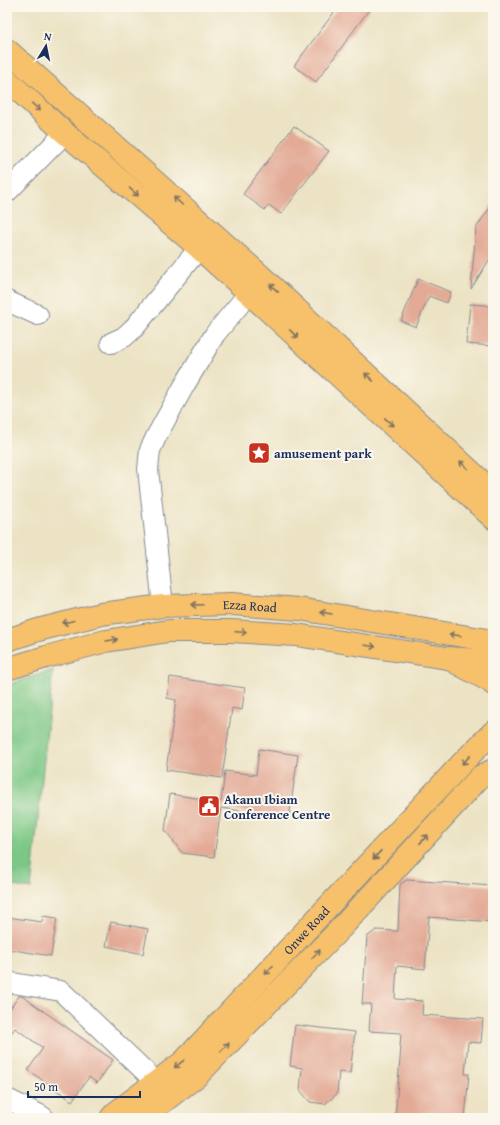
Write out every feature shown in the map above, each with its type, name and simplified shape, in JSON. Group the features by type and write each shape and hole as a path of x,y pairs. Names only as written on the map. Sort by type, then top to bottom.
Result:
{"main road":[{"path":"7,50 261,276 493,492"},
{"path":"7,80 65,133 249,293 493,518"},
{"name":"Ezza Road","path":"7,640 38,630 101,614 163,606 232,604 299,609 493,641"},
{"path":"38,630 46,657"},
{"name":"Ezza Road","path":"7,669 106,641 168,631 231,631 296,635 447,658 493,661"},
{"path":"447,658 493,684"},
{"name":"Onwe Road","path":"111,1118 115,1113 184,1060 463,762 493,732"},
{"name":"Onwe Road","path":"142,1118 197,1076 341,928 481,776 493,770"},
{"path":"324,912 341,928"}],"street":[{"path":"7,192 65,133"},
{"path":"111,343 124,337 134,328 199,248"},
{"path":"163,606 148,469 150,450 181,392 215,334 249,293"},
{"path":"7,301 38,315"},
{"path":"7,982 60,991 156,1082"},
{"path":"7,1099 44,1118"}],"green space":[{"path":"53,670 31,889 7,885 7,685"}],"building":[{"path":"338,7 371,7 316,82 294,66"},
{"path":"294,126 329,151 281,214 269,205 265,210 243,194"},
{"path":"493,203 493,254 471,289 476,228"},
{"path":"418,279 451,292 447,303 429,296 416,327 401,321"},
{"path":"470,304 486,305 493,308 493,346 466,344"},
{"path":"170,677 245,688 242,710 232,708 222,778 166,770 176,700 167,698"},
{"path":"259,749 298,755 289,818 221,808 214,857 182,853 165,830 170,794 221,802 225,771 256,775"},
{"path":"407,880 493,886 493,922 429,917 425,969 397,966 395,999 423,1001 422,1015 483,1019 481,1043 468,1042 465,1074 469,1074 465,1118 395,1118 401,1033 369,1031 371,1004 362,1004 367,937 376,930 398,931 400,884"},
{"path":"43,916 57,918 51,956 7,949 7,917 42,922"},
{"path":"111,922 148,929 143,954 106,946"},
{"path":"19,996 22,996 113,1060 97,1083 89,1077 72,1101 28,1070 43,1048 15,1028 7,1039 7,1013"},
{"path":"295,1025 355,1032 350,1073 339,1072 337,1094 325,1104 310,1102 300,1090 302,1068 290,1066"}],"place":[{"name":"amusement park","path":"259,453"},
{"name":"Akanu Ibiam Conference Centre","path":"209,806"}]}
